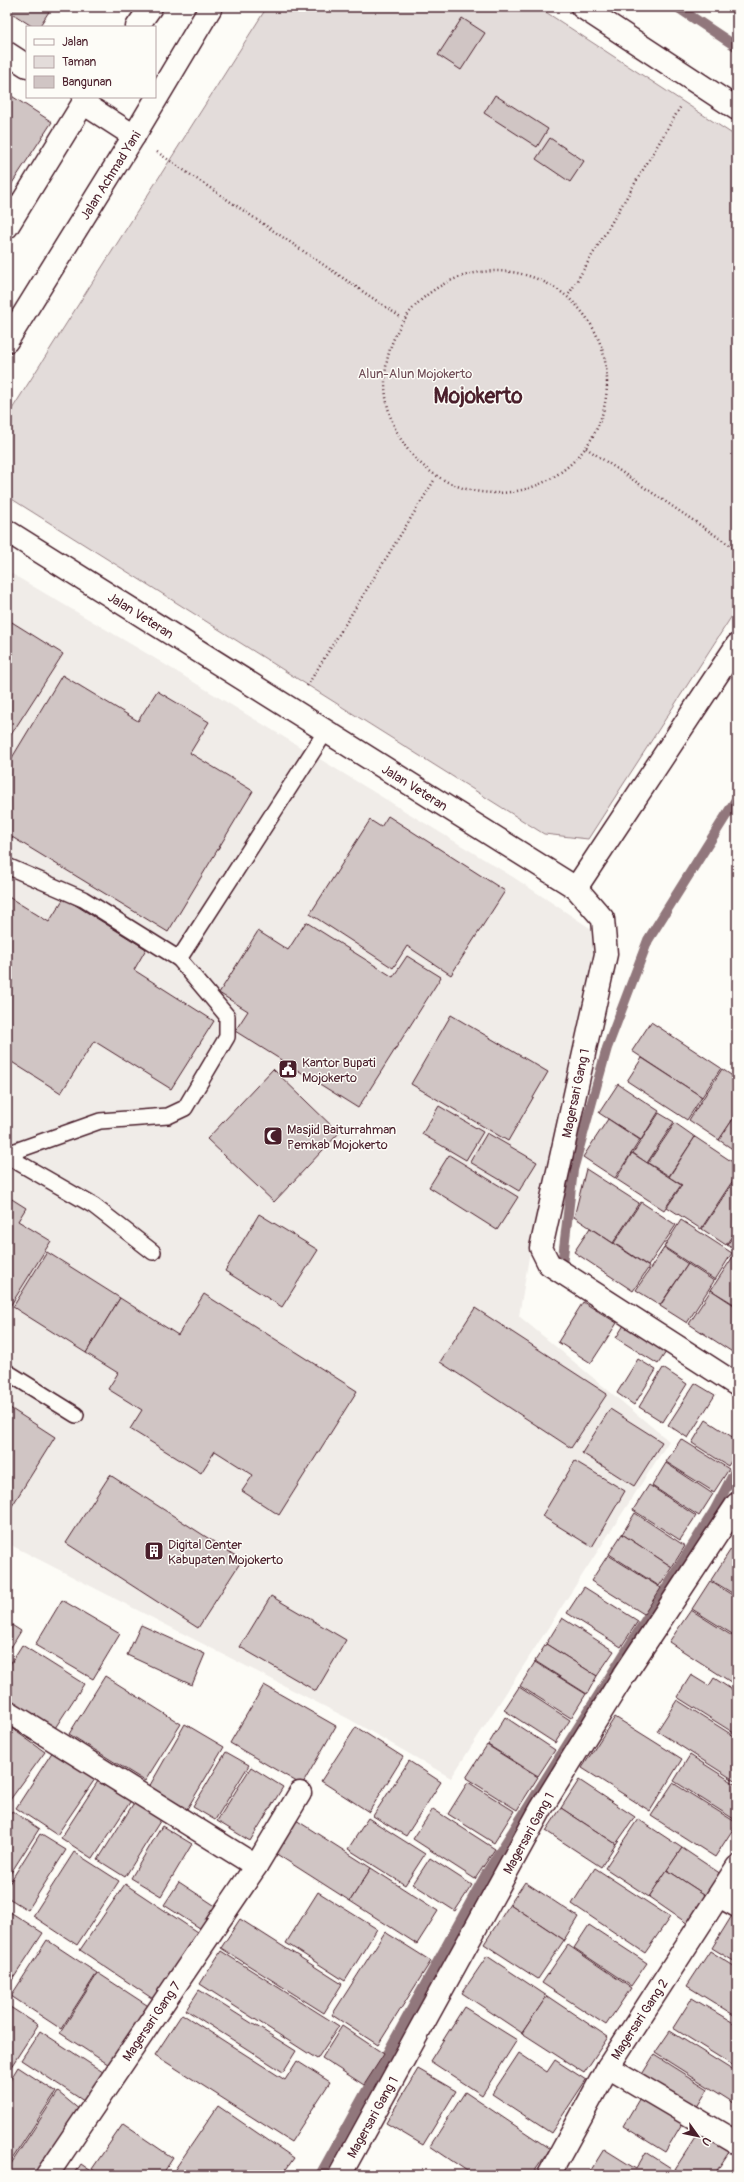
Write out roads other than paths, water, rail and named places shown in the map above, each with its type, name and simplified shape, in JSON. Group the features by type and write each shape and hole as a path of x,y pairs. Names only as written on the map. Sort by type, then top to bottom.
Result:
{"street":[{"path":"138,26 151,7"},
{"name":"Jalan Achmad Yani","path":"7,341 134,136 211,7"},
{"path":"592,10 696,82 737,108"},
{"path":"7,53 26,65"},
{"path":"7,227 82,99 134,136"},
{"name":"Jalan Veteran","path":"7,531 576,888 603,919"},
{"path":"576,888 737,644"},
{"name":"Magersari Gang 1","path":"603,919 606,954 541,1248 549,1264 737,1385"},
{"name":"Magersari Gang 1","path":"340,2175 541,1809 619,1683 737,1504"},
{"path":"7,1711 256,1866"},
{"name":"Magersari Gang 7","path":"47,2175 256,1866 300,1793"},
{"name":"Magersari Gang 2","path":"549,2175 608,2067 728,1901 737,1867"},
{"path":"608,2067 737,2143"}],"lane":[{"path":"179,959 326,731"},
{"path":"7,866 82,898 179,959 227,1016 227,1037 185,1108 168,1116 100,1121 7,1155"},
{"path":"7,1155 94,1206 153,1252"},
{"path":"7,1372 76,1415"}],"waterway":[{"path":"677,7 737,47"},
{"path":"561,1274 573,1170 607,1048 648,940 737,798"},
{"path":"320,2175 486,1874 714,1511 737,1467"}],"place":[{"name":"Kantor Bupati Mojokerto","path":"288,1069"},
{"name":"Masjid Baiturrahman Pemkab Mojokerto","path":"273,1136"},
{"name":"Digital Center Kabupaten Mojokerto","path":"154,1551"}],"district":[{"name":"Mojokerto","path":"478,396"}],"park label":[{"name":"Alun-Alun Mojokerto","path":"415,373"}]}
